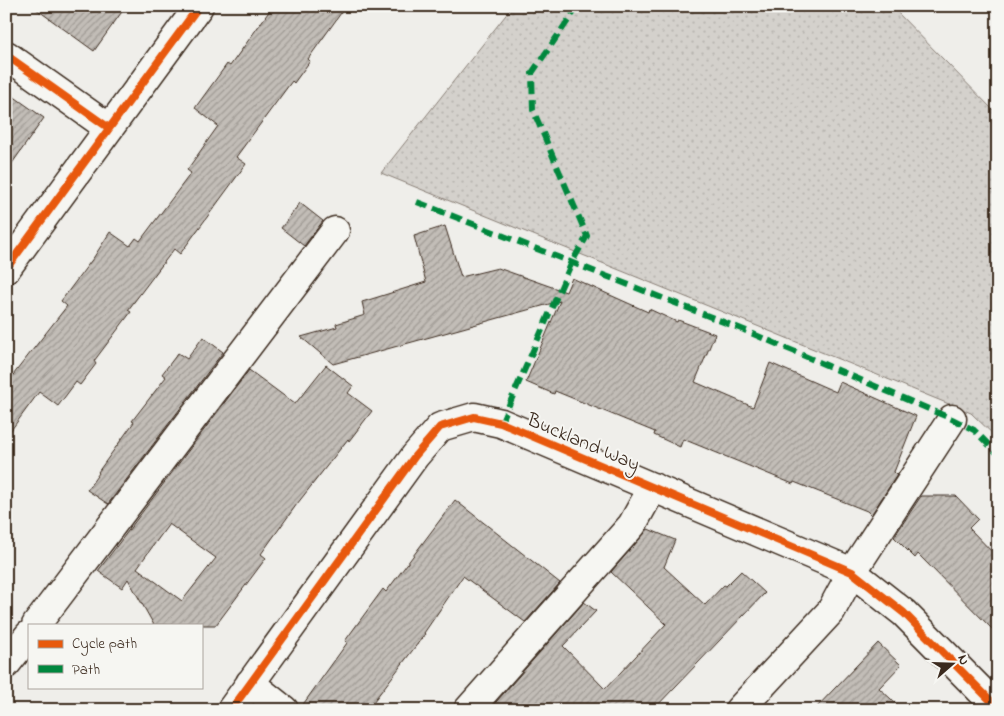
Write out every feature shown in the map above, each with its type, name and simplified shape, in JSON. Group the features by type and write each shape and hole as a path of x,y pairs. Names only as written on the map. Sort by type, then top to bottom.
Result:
{"street":[{"path":"6,269 200,6"},
{"path":"6,55 109,128"},
{"path":"37,624 335,230"},
{"name":"Buckland Way","path":"231,710 415,456 440,427 474,417 501,423 852,572 904,613 998,708"},
{"path":"739,710 831,610 852,572 952,419"},
{"path":"468,710 632,525 653,487"},
{"path":"6,664 28,636"},
{"path":"250,683 284,710"}],"shaded area":[{"path":"513,6 891,6 998,115 998,439 971,413 381,173"}],"building":[{"path":"32,6 126,6 94,51"},
{"path":"273,6 346,6 308,59 310,61 294,83 292,81 236,157 246,164 180,254 174,249 128,310 131,312 94,361 96,364 80,385 76,382 58,406 39,392 6,437 6,384 67,306 61,301 110,232 130,246 136,238 140,241 191,173 187,170 218,126 195,108 227,64 230,66"},
{"path":"6,91 44,118 6,172"},
{"path":"300,203 323,221 304,246 281,228"},
{"path":"445,226 461,277 498,268 566,292 572,278 648,312 649,309 677,322 678,320 715,334 695,382 753,407 770,363 836,392 840,382 916,416 894,472 897,475 871,515 867,511 794,482 793,484 683,439 680,447 654,435 655,432 555,391 554,394 526,382 560,301 333,364 301,337 337,327 336,324 365,315 362,302 426,282 414,236"},
{"path":"203,337 223,352 108,504 87,490 134,422 132,421 166,377 162,374 178,353 187,359"},
{"path":"326,365 353,386 348,393 372,411 297,504 261,554 266,558 216,625 153,624 128,579 122,588 98,571 249,370 295,404","holes":["169,524 216,558 182,601 137,568"]},
{"path":"921,496 956,496 978,519 969,528 998,558 998,635 918,554 915,558 894,537"},
{"path":"455,500 560,583 525,622 463,576 425,634 367,710 299,710 347,643 345,641 383,589 386,592"},
{"path":"648,529 675,540 664,567 705,605 741,571 765,593 653,710 489,710 584,602 596,611 563,646 605,689 666,624 611,572"},
{"path":"878,643 901,665 879,688 903,710 814,710"}],"marked path":[{"path":"501,423 572,262 587,236 533,110 532,73 578,6"},
{"path":"417,202 744,330 952,419 974,430 998,454"}],"cycle path":[{"path":"6,269 199,6"},
{"path":"6,55 109,128"},
{"path":"231,710 415,456 440,427 474,417 501,423 852,572 904,613 998,708"}]}
